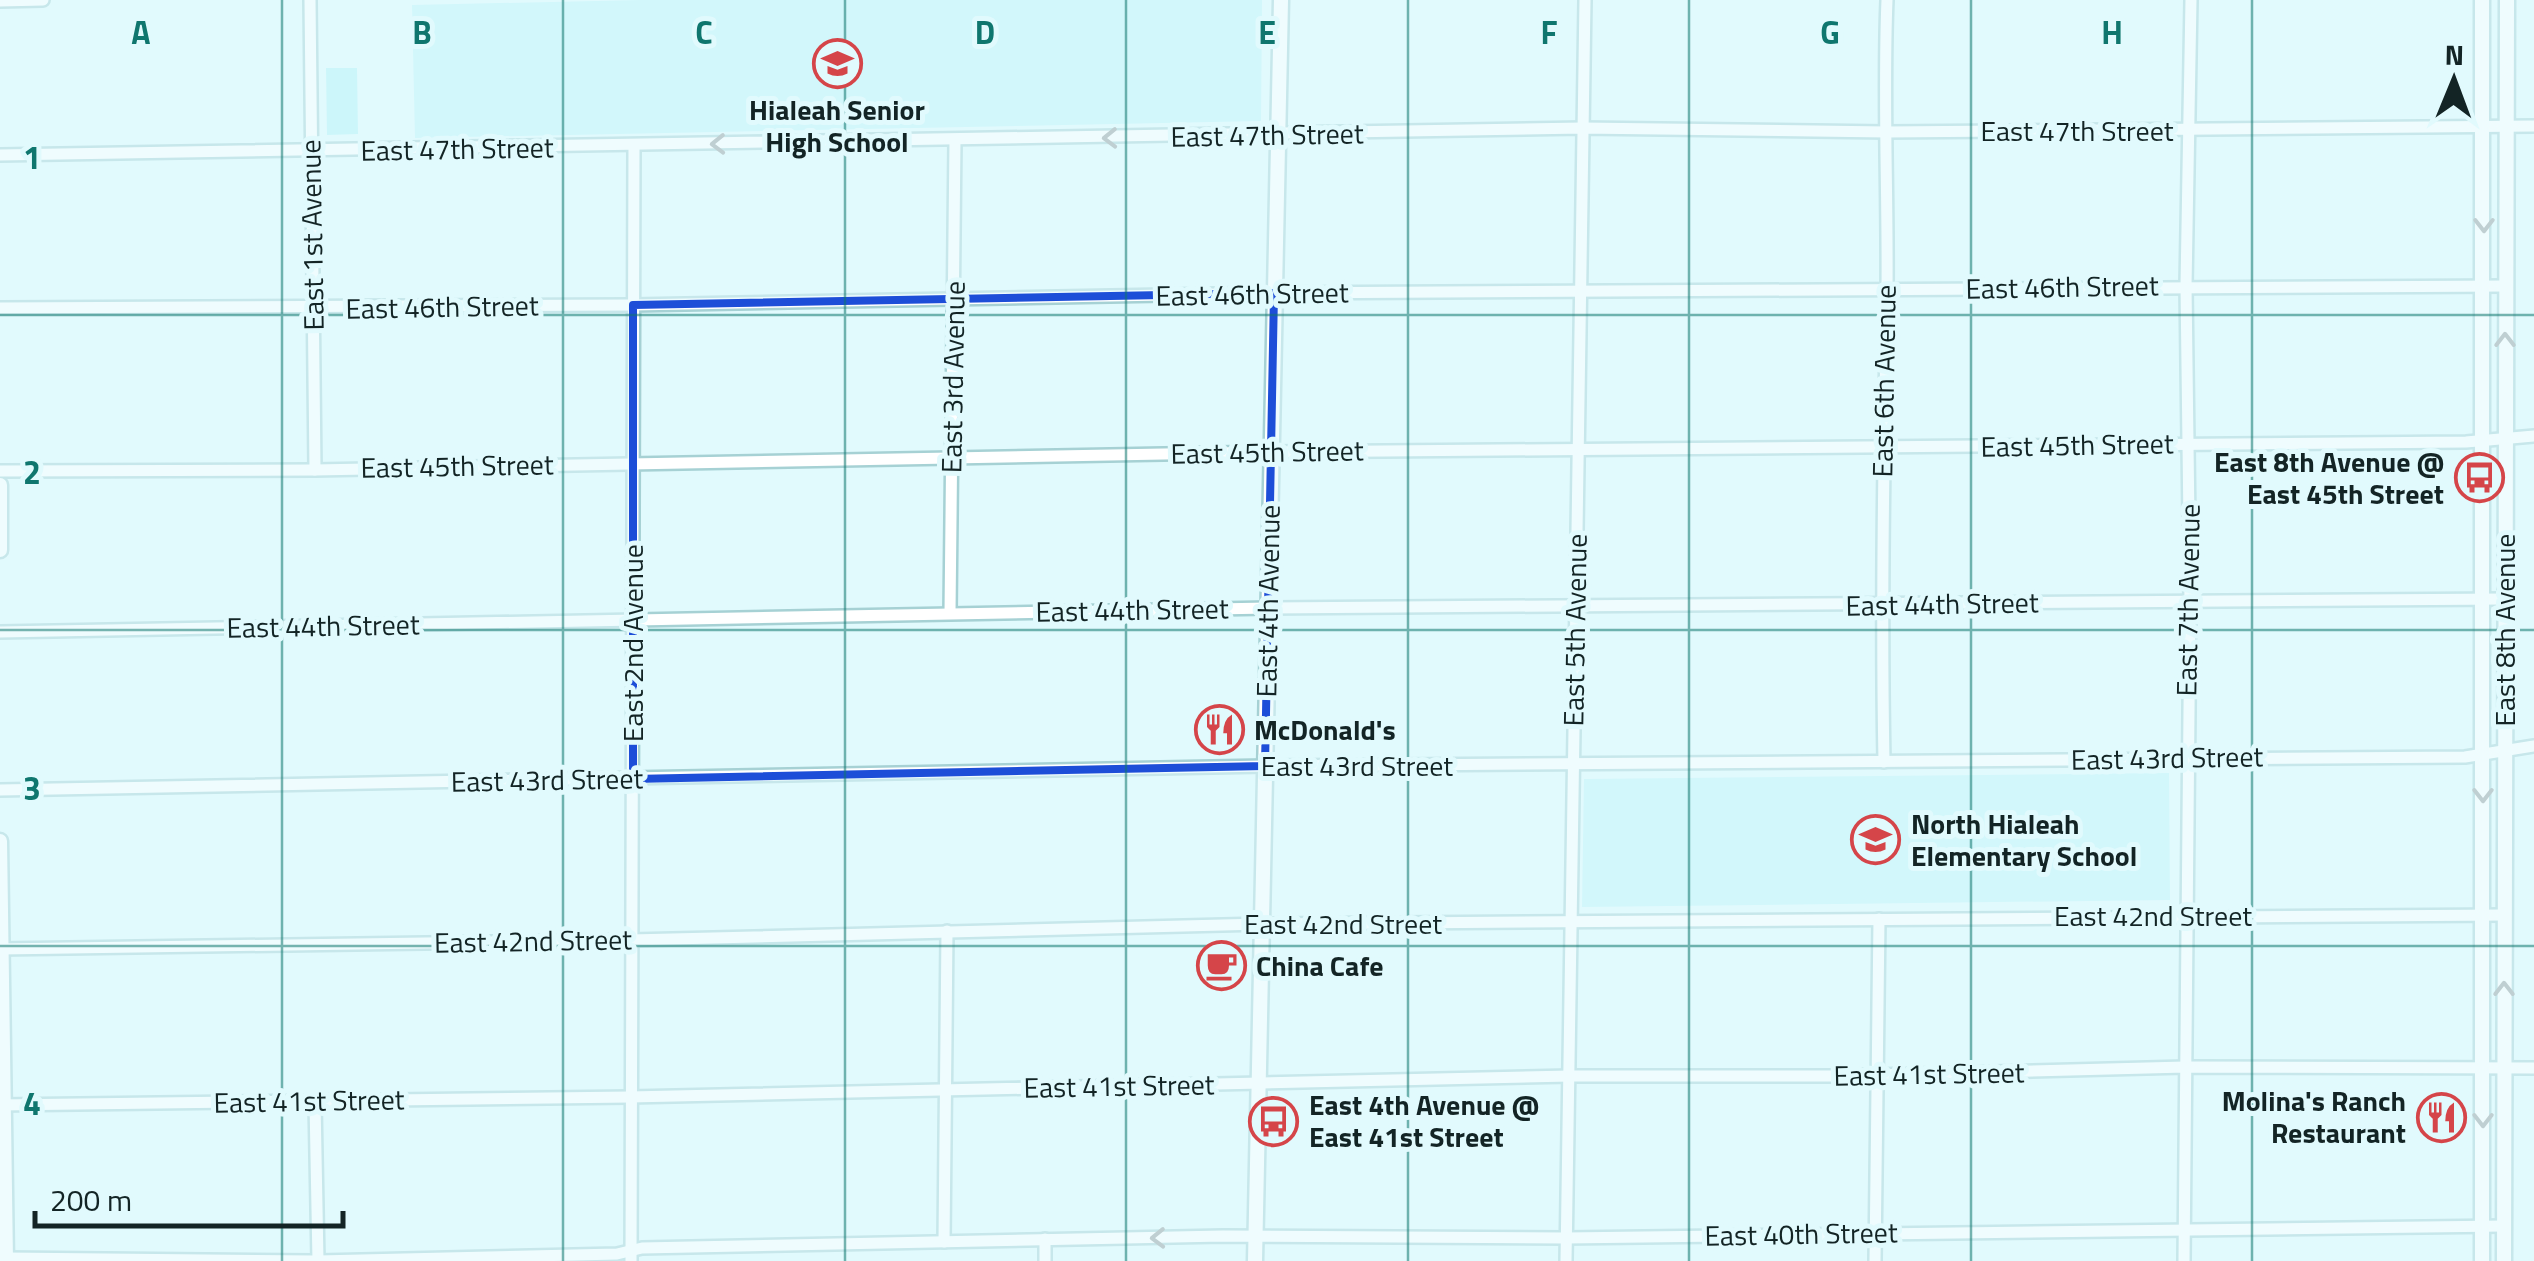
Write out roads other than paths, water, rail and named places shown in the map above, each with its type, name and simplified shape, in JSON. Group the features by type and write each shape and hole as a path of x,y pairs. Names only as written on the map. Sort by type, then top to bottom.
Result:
{"main road":[{"name":"East 4th Avenue","path":"1255,1261 1281,0"},
{"name":"East 8th Avenue","path":"2482,0 2482,1261"},
{"name":"East 8th Avenue","path":"2504,1261 2507,0"},
{"path":"0,485 0,550"},
{"path":"0,841 6,1260"}],"street":[{"path":"0,1 43,0"},
{"name":"East 1st Avenue","path":"310,0 314,470"},
{"name":"East 5th Avenue","path":"1566,1261 1586,0"},
{"name":"East 6th Avenue","path":"1884,762 1881,605 1887,289 1887,132 1883,100 1887,0"},
{"name":"East 7th Avenue","path":"2184,1261 2190,0"},
{"name":"East 47th Street","path":"0,155 1582,128 1887,132 2534,126"},
{"name":"East 3rd Avenue","path":"950,613 956,140"},
{"name":"East 2nd Avenue","path":"631,1256 634,145"},
{"name":"East 46th Street","path":"0,308 633,306 1274,293 2504,286"},
{"name":"East 45th Street","path":"0,470 314,470 1271,452 1883,449 2484,440 2534,436"},
{"name":"East 44th Street","path":"0,632 1268,608 2505,599"},
{"name":"East 43rd Street","path":"0,790 1265,766 2484,754 2534,746"},
{"name":"East 42nd Street","path":"1,949 630,940 1262,924 2504,914"},
{"path":"1875,1261 1878,919"},
{"path":"944,1242 947,931"},
{"name":"East 41st Street","path":"2,1104 630,1097 1570,1076 1878,1076 2186,1067 2534,1068"},
{"path":"316,1102 317,1261"},
{"name":"East 40th Street","path":"6,1260 631,1256 642,1248 1255,1237 1566,1238 2504,1226"},
{"path":"1045,1240 1045,1261"},
{"path":"841,1261 842,1244"}],"place":[{"name":"Hialeah Senior High School","path":"837,63"},
{"name":"East 8th Avenue @ East 45th Street","path":"2479,478"},
{"name":"McDonald's","path":"1219,730"},
{"name":"North Hialeah Elementary School","path":"1876,840"},
{"name":"China Cafe","path":"1221,966"},
{"name":"Molina's Ranch Restaurant","path":"2441,1117"},
{"name":"East 4th Avenue @ East 41st Street","path":"1274,1121"}]}
